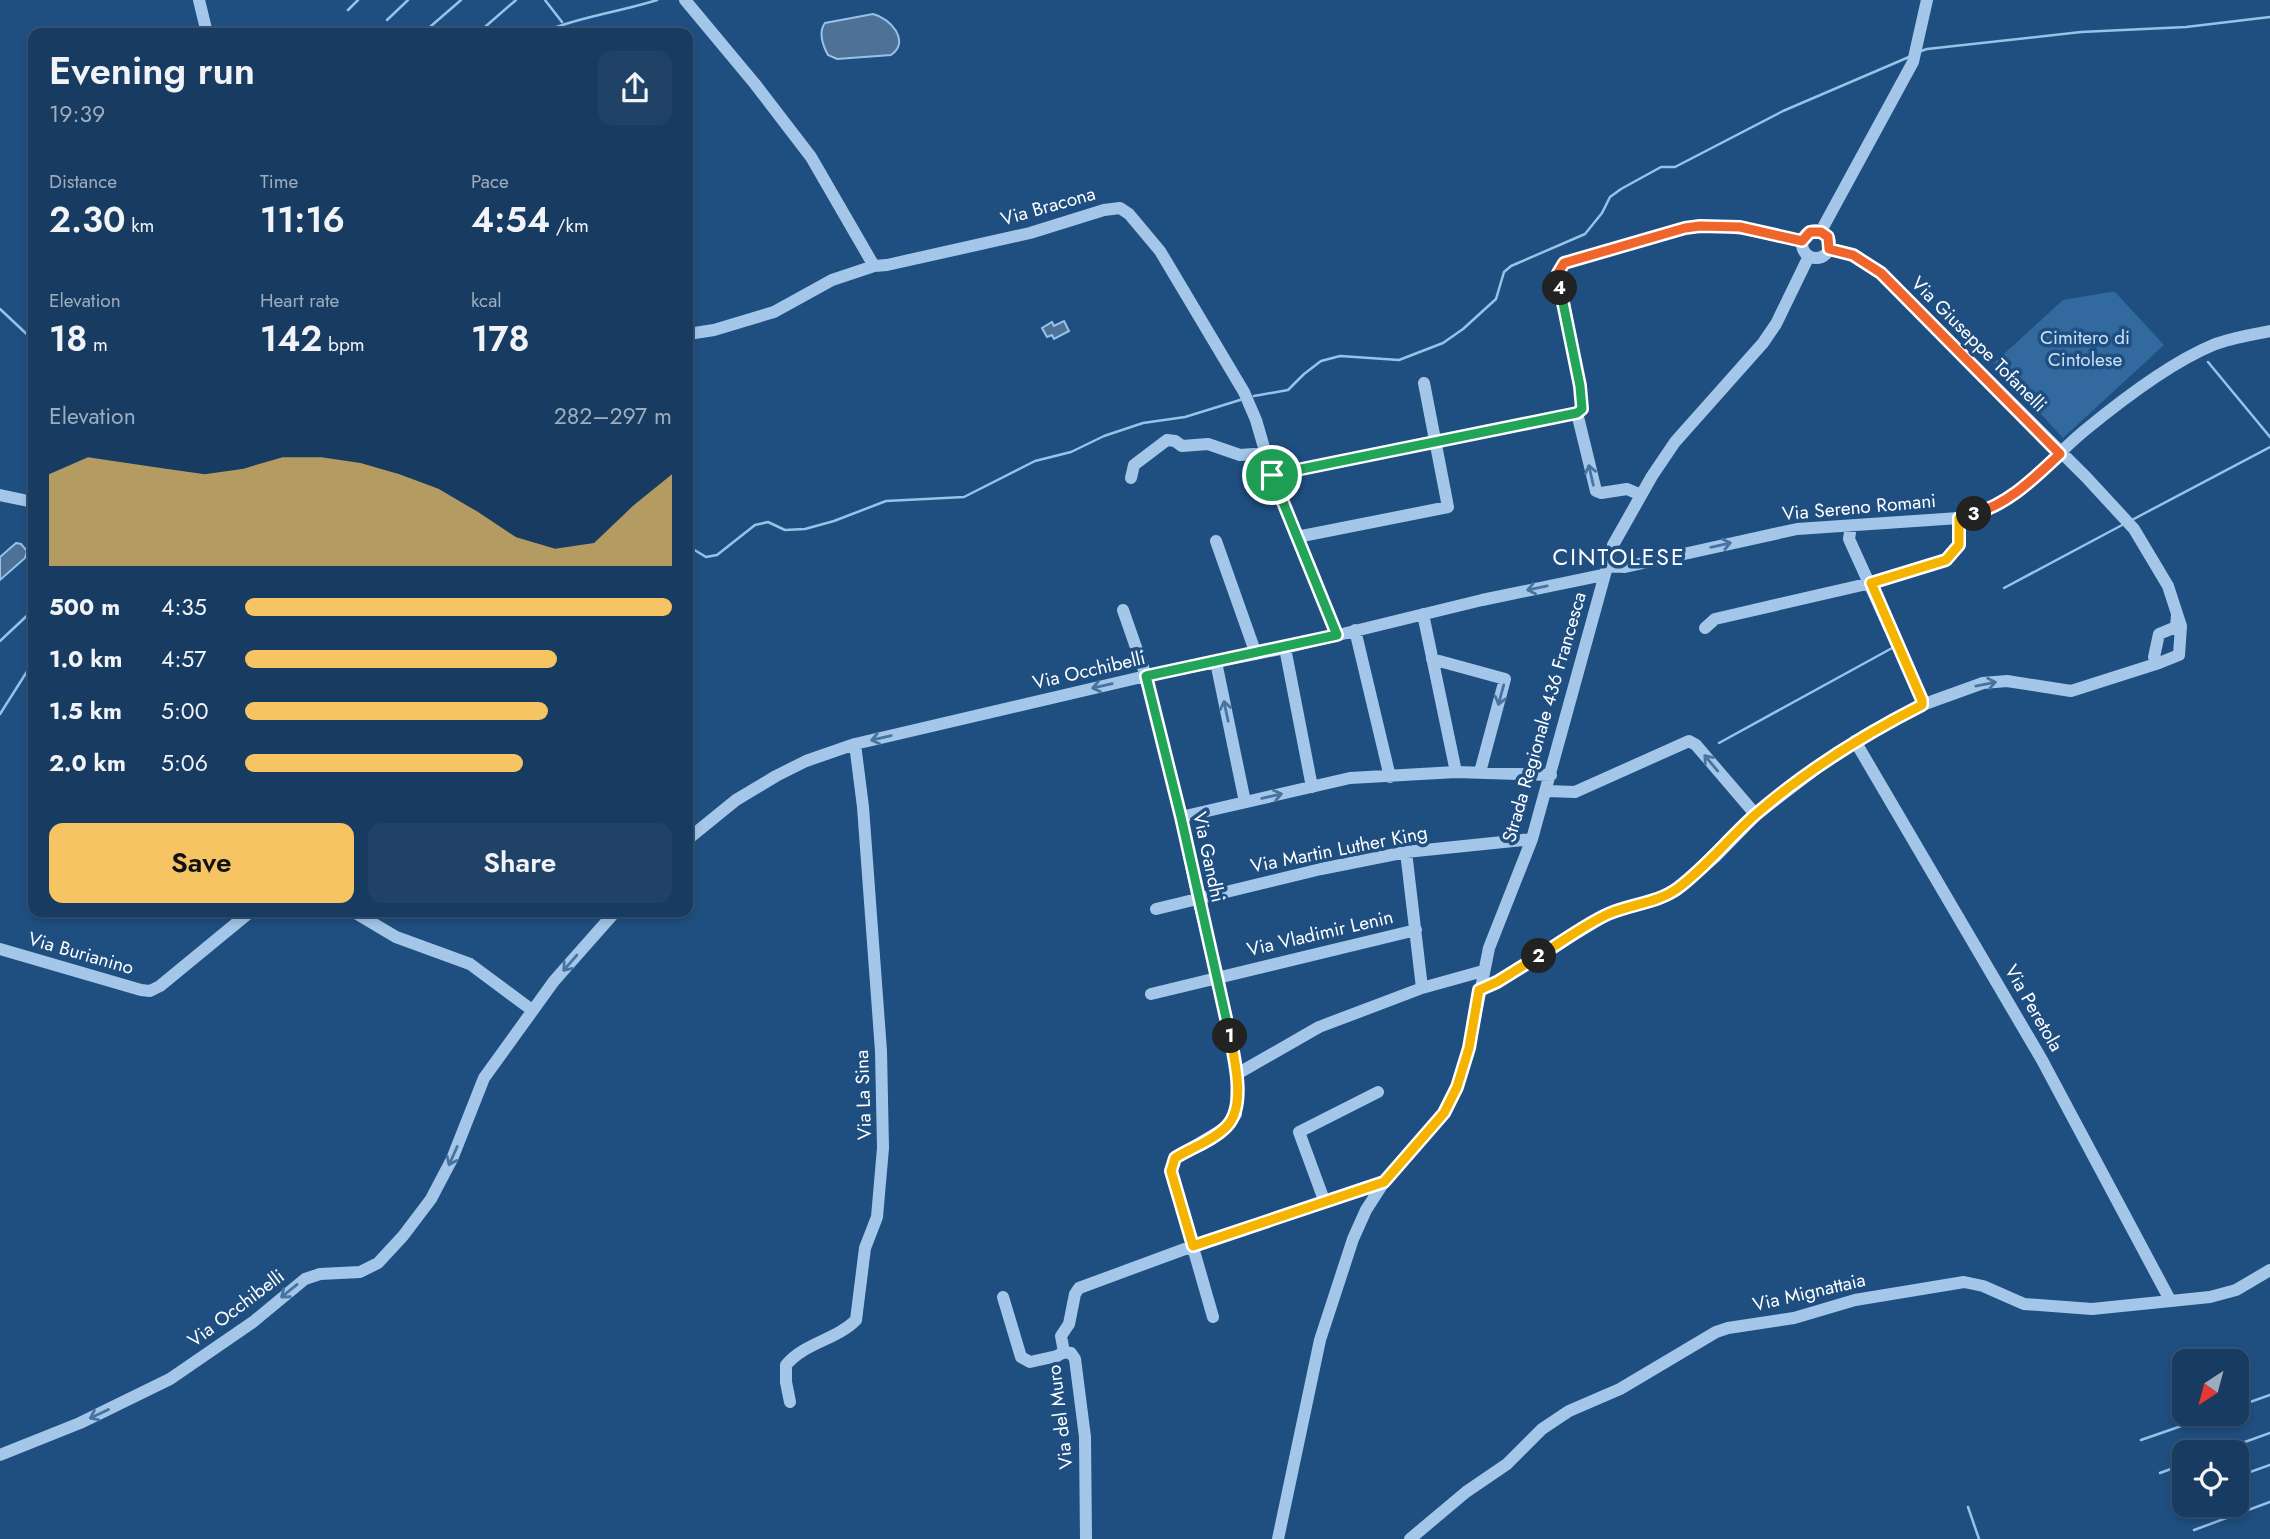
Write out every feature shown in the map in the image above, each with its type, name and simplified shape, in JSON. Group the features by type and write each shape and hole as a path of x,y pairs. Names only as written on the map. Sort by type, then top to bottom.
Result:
{"street":[{"path":"199,0 206,28"},
{"path":"685,0 811,157 874,266 832,280 774,312 714,330 693,333"},
{"path":"1821,232 1913,62 1927,0"},
{"name":"Via Bracona","path":"874,266 1030,233 1104,209 1120,208 1129,214 1143,228 1169,264 1244,392 1267,453 1272,475 1337,635"},
{"path":"1272,475 1577,413 1582,409 1580,386 1558,273 1564,263 1700,226 1740,227 1802,241"},
{"path":"1810,232 1821,232 1828,237 1829,249 1818,258 1809,256 1803,250 1802,241 1810,232"},
{"name":"Via Giuseppe Tofanelli","path":"1829,249 1853,255 1881,273 2130,524 2165,578 2181,626 2179,655 2159,663"},
{"name":"Strada Regionale 436 Francesca","path":"1278,1539 1320,1340 1353,1239 1366,1210 1384,1182 1444,1113 1457,1087 1469,1048 1483,971 1547,792 1613,545 1675,442 1776,324 1809,256"},
{"name":"Via Sereno Romani","path":"1605,570 1797,528 1959,518 1981,512 2002,503 2021,490 2081,433 2119,403 2200,351 2215,344 2270,331"},
{"path":"1297,537 1448,507 1424,383"},
{"path":"1577,413 1596,491 1601,493 1627,489 1641,495"},
{"path":"1131,478 1134,465 1167,440 1175,440 1181,446 1216,445 1240,455 1267,453"},
{"path":"0,495 28,501"},
{"path":"1705,628 1715,619 1871,583 1946,560 1959,545 1959,518"},
{"path":"1851,526 1849,539 1871,583 1922,705"},
{"path":"1216,541 1256,654"},
{"name":"Via Occhibelli","path":"693,835 736,800 776,776 806,761 855,744 1146,676 1285,648 1605,570"},
{"name":"Via Gandhi","path":"1123,610 1146,676 1181,817 1237,1074 1236,1114 1225,1128 1175,1158 1171,1171 1193,1246"},
{"path":"1423,614 1456,772"},
{"path":"1479,990 1497,982 1608,914 1660,898 1676,890 1756,815 1855,741 1922,705 1983,683 2007,681 2071,691 2159,663 2154,657 2159,634 2176,627 2177,615"},
{"path":"1355,629 1390,777"},
{"path":"1285,648 1312,787"},
{"path":"1432,659 1505,679 1480,772"},
{"path":"1216,662 1245,802"},
{"path":"1547,792 1575,792 1689,741 1700,749 1756,815"},
{"name":"Via Peretola","path":"1855,741 2042,1059 2170,1300"},
{"name":"Via La Sina","path":"790,1402 786,1365 794,1355 848,1328 856,1320 864,1248 877,1217 880,1189 883,1148 881,1051 863,807 855,744"},
{"path":"1181,817 1350,778 1456,772 1551,775"},
{"name":"Via Martin Luther King","path":"1156,909 1321,869 1406,852 1532,838"},
{"path":"1406,852 1422,988"},
{"name":"Via Burianino","path":"0,949 150,991 160,986 244,917"},
{"path":"362,917 396,937 470,964 532,1010"},
{"name":"Via Occhibelli","path":"0,1455 80,1423 170,1379 253,1322 305,1279 360,1272 378,1263 431,1199 452,1159 484,1078 532,1010 611,917"},
{"name":"Via Vladimir Lenin","path":"1151,994 1416,930"},
{"path":"1237,1074 1320,1027 1422,988 1483,971"},
{"path":"1324,1200 1299,1132 1378,1092"},
{"name":"Via del Muro","path":"1086,1539 1084,1437 1075,1359 1070,1353 1064,1352 1061,1336 1069,1324 1075,1294 1079,1288 1324,1200 1384,1182"},
{"path":"1193,1246 1213,1317"},
{"name":"Via Mignattaia","path":"1410,1539 1466,1492 1507,1464 1542,1429 1560,1417 1620,1389 1716,1332 1728,1328 1794,1318 1855,1300 1964,1282 1983,1286 2037,1307 2092,1309 2210,1297 2226,1293 2270,1270"},
{"path":"1003,1297 1021,1357 1030,1362 1064,1352"}],"green space":[{"name":"Cimitero di Cintolese","path":"2115,292 2164,345 2063,438 1994,363 2063,300"}],"shaded area":[{"path":"873,14 886,20 899,37 897,49 891,55 837,59 828,55 822,35 825,23"},
{"path":"1064,321 1069,331 1054,339 1052,335 1047,337 1042,328 1052,322 1054,326"},
{"path":"16,543 21,544 27,551 25,558 0,580 0,557"}],"waterway":[{"path":"348,10 358,0"},
{"path":"387,20 408,0"},
{"path":"429,28 461,0"},
{"path":"484,28 516,0"},
{"path":"545,0 562,22"},
{"path":"555,28 657,0"},
{"path":"1918,52 2081,32 2186,27 2270,17"},
{"path":"1254,396 1288,390 1321,361 1340,356 1399,360 1443,343 1496,299 1504,272 1511,266 1585,234 1602,213 1610,197 1621,189 1661,167 1675,167 1783,111 1909,57"},
{"path":"0,309 28,335"},
{"path":"2208,362 2270,437"},
{"path":"693,549 706,557 717,555 755,525 768,522 785,530 805,529 886,501 964,497 1035,461 1071,452 1104,436 1143,423 1185,417 1240,400"},
{"path":"2130,521 2270,447"},
{"path":"2004,588 2124,524"},
{"path":"0,641 28,615"},
{"path":"1719,743 1894,647"},
{"path":"0,714 28,670"},
{"path":"2249,1402 2270,1395"},
{"path":"2141,1440 2181,1426"},
{"path":"2249,1441 2270,1433"},
{"path":"2249,1472 2270,1465"},
{"path":"2160,1473 2172,1468"},
{"path":"2194,1530 2270,1502"},
{"path":"1968,1507 1979,1539"}],"district":[{"name":"CINTOLESE","path":"1619,557"}],"route":[{"path":"1700,226 1740,227 1802,241 1806,234 1814,230 1825,234 1828,237 1829,249 1853,255 1881,273 2060,454 2021,490 2002,503 1959,518 1959,545 1954,554 1946,560 1871,583 1922,705 1855,741 1817,768 1756,815 1676,890 1660,898 1608,914 1497,982 1479,990 1469,1048 1457,1087 1444,1113 1384,1182 1193,1246 1171,1171 1175,1158 1225,1128 1236,1114 1237,1074 1218,977 1146,676 1337,635 1272,475 1577,413 1582,409 1582,401 1559,284 1559,269 1564,263 1700,226"}]}
